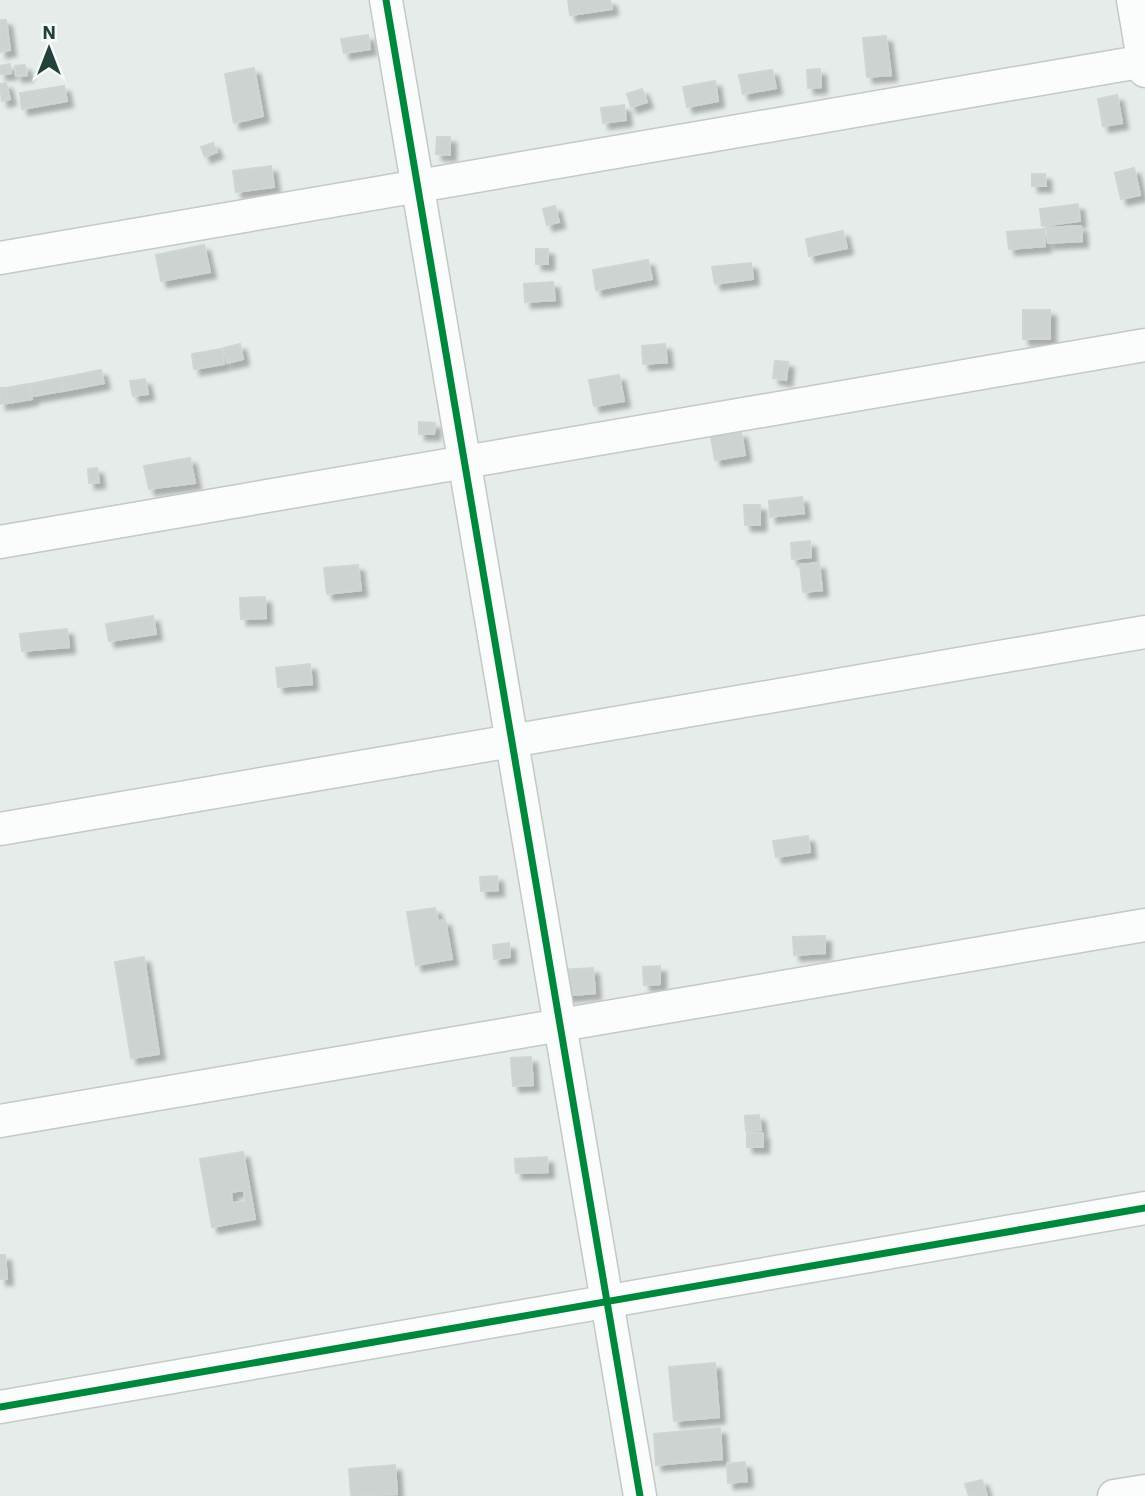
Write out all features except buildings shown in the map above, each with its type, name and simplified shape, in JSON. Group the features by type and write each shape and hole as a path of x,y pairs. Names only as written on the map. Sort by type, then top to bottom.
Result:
{"street":[{"path":"386,0 640,1496"},
{"path":"0,258 1144,64 1133,0"},
{"path":"0,542 1145,345"},
{"path":"0,829 1145,632"},
{"path":"0,1121 1145,925"},
{"path":"0,1407 1145,1208"},
{"path":"1114,1496 1145,1491"}],"cycle path":[{"path":"386,0 640,1496"},
{"path":"0,1407 1145,1208"}]}
